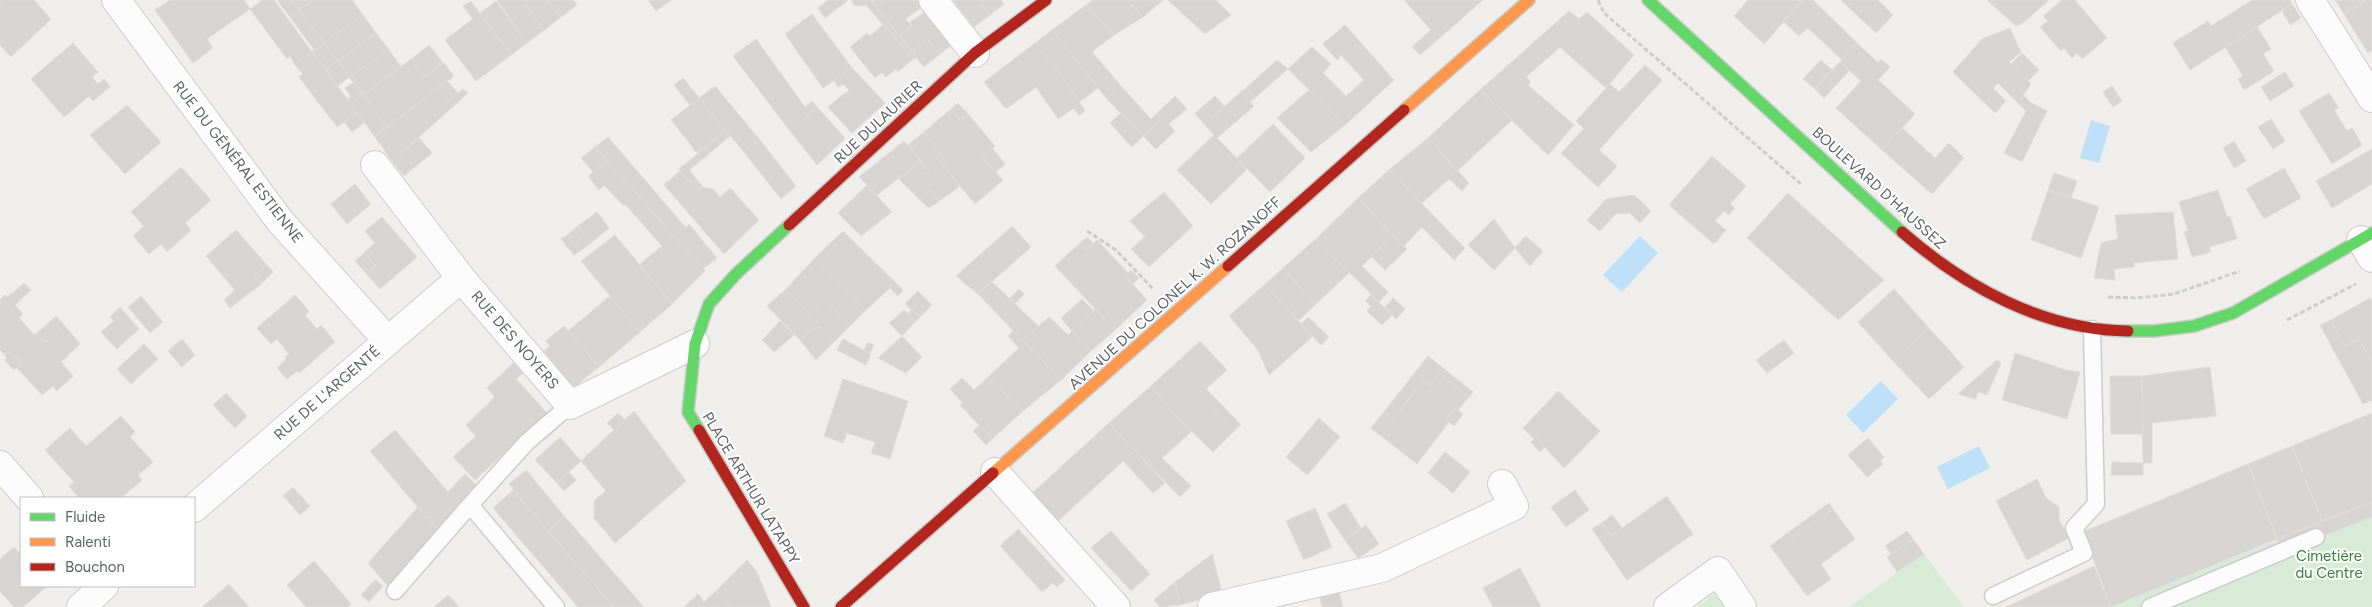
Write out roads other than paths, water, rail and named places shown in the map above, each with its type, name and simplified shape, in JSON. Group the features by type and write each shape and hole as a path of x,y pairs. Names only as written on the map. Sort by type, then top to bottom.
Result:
{"street":[{"name":"RUE DU GÉNÉRAL ESTIENNE","path":"116,0 280,220 388,341"},
{"path":"934,0 975,53"},
{"name":"RUE DULAURIER","path":"736,274 975,53 1046,0"},
{"name":"AVENUE DU COLONEL K. W. ROZANOFF","path":"841,607 1529,0"},
{"name":"BOULEVARD D'HAUSSEZ","path":"1648,0 1929,255 1989,295 2046,319 2092,329 2141,332 2187,328 2211,322 2232,313 2321,261 2368,244"},
{"path":"2310,0 2372,98"},
{"name":"RUE DES NOYERS","path":"375,165 461,278 570,405"},
{"name":"PLACE ARTHUR LATAPPY","path":"736,274 709,304 695,344 688,412 804,607"},
{"name":"RUE DE L'ARGENTÉ","path":"195,507 461,278"},
{"path":"570,405 695,344"},
{"path":"0,465 28,497"},
{"path":"995,472 1116,607"},
{"path":"1212,607 1382,568 1514,506 1502,484"},
{"path":"1668,607 1718,571 1742,607"},
{"path":"81,607 103,587"}],"lane":[{"path":"1993,596 2084,554 2074,528 2096,504 2092,329"},
{"path":"395,591 526,442 570,405"},
{"path":"470,505 556,607"},
{"path":"2150,607 2316,537"}],"water":[{"path":"2091,120 2110,126 2099,163 2080,158"},
{"path":"1640,236 1658,253 1622,292 1603,275"},
{"path":"1881,381 1898,399 1863,433 1846,415"},
{"path":"1979,446 1990,468 1948,489 1937,467"}],"park label":[{"name":"Cimetière du Centre","path":"2329,564"}]}
